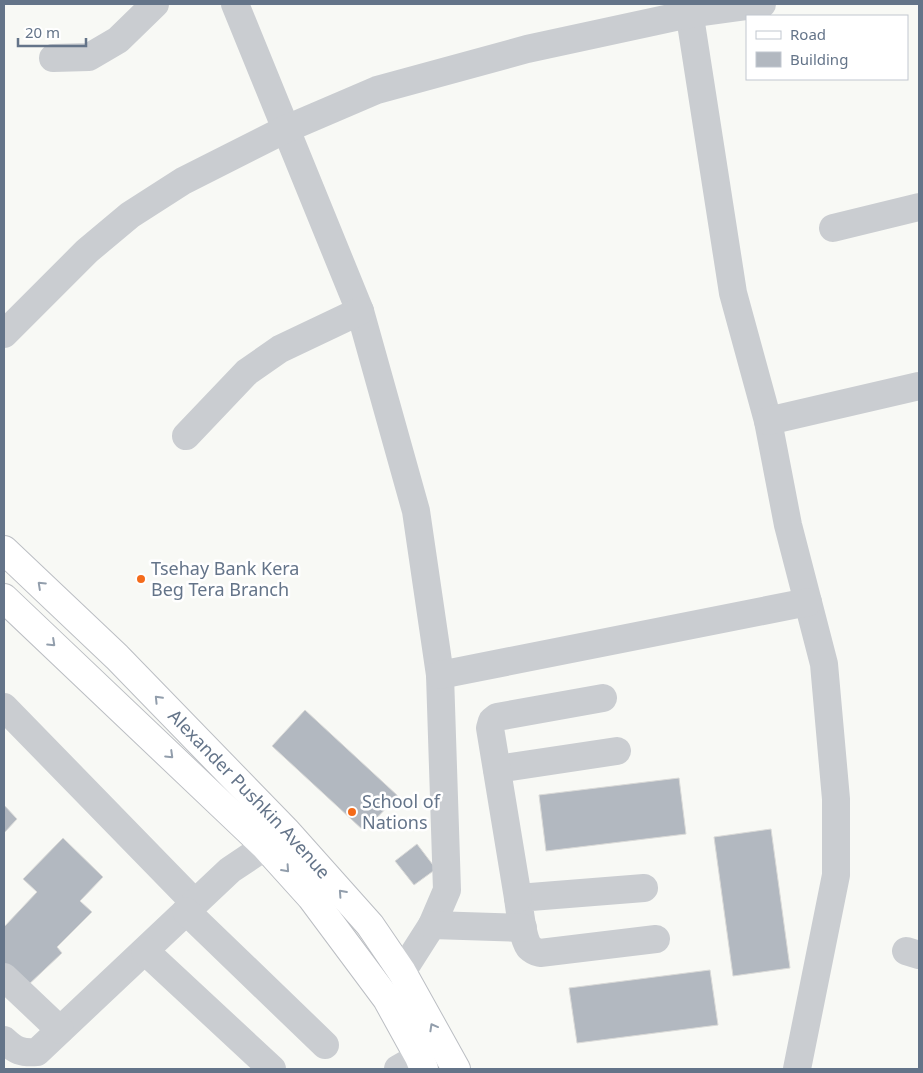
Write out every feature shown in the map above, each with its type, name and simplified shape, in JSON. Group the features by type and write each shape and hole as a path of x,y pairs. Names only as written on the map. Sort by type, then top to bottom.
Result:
{"main road":[{"name":"Alexander Pushkin Avenue","path":"4,550 117,657 276,839 311,897 388,999 414,1065"},
{"name":"Alexander Pushkin Avenue","path":"6,606 276,839 370,924 402,972 456,1069"}],"street":[{"path":"53,58 88,57 118,40 155,4"},
{"path":"235,4 360,312 416,511 440,674 446,890 432,925 402,972"},
{"path":"4,334 87,251 130,215 183,182 286,130 377,90 527,49 689,9 762,4"},
{"path":"689,9 732,293 768,421 788,525 824,664 836,799 836,875 797,1069"},
{"path":"833,228 919,208"},
{"path":"186,436 247,372 280,349 360,312"},
{"path":"768,421 919,386"},
{"path":"440,674 808,602"},
{"path":"603,698 497,717 492,721 490,728 523,928 528,946 540,953 656,939"},
{"path":"4,707 191,907 325,1045"},
{"path":"497,769 617,751"},
{"path":"4,1040 23,1052 37,1052 230,870 276,839"},
{"path":"518,898 644,888"},
{"path":"432,925 523,928"},
{"path":"144,950 272,1069"},
{"path":"4,977 60,1030"}],"building":[{"path":"305,710 398,796 364,831 272,746"},
{"path":"679,778 686,834 546,851 539,795"},
{"path":"4,805 17,819 4,833"},
{"path":"771,829 790,968 733,976 714,837"},
{"path":"63,838 103,877 80,901 92,912 57,947 62,953 26,987 4,967 4,927 37,892 23,879"},
{"path":"417,844 436,869 414,885 395,861"},
{"path":"710,970 718,1025 577,1043 569,988"}],"place":[{"name":"Tsehay Bank Kera Beg Tera Branch","path":"141,579"},
{"name":"School of Nations","path":"352,812"}]}
